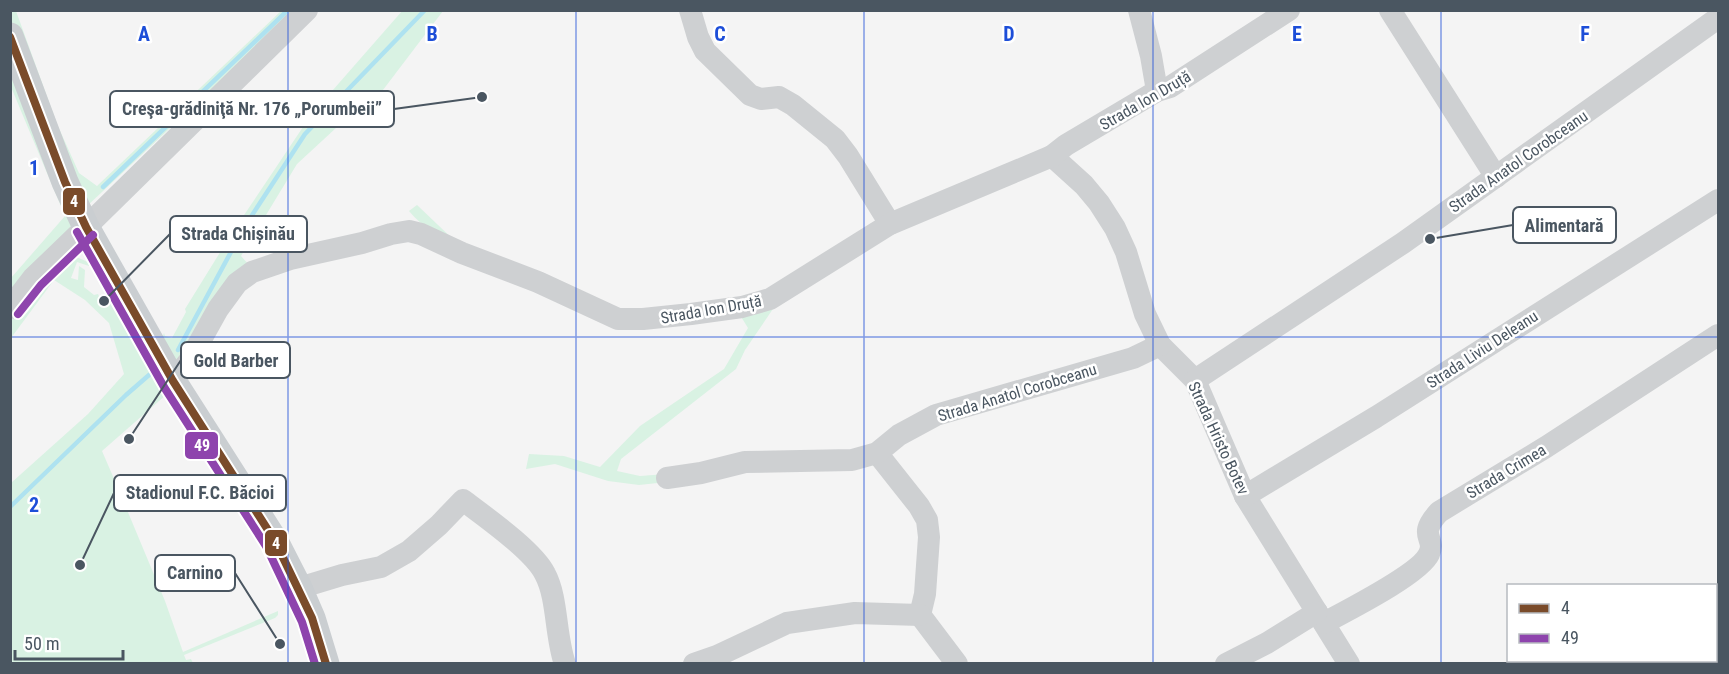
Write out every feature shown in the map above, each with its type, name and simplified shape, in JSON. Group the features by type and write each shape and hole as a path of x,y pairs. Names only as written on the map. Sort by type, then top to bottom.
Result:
{"main road":[{"path":"10,36 65,182 86,227 173,381 275,541 312,618 326,663"}],"street":[{"path":"10,308 33,278 307,10"},
{"path":"690,10 705,51 750,95 761,99 779,97 835,140 848,156 890,225"},
{"path":"1138,10 1151,56 1156,91"},
{"name":"Strada Ion Druță","path":"173,381 189,360 218,309 243,278 263,267 290,259 409,231 422,234 462,253 538,282 618,319 643,319 731,308 770,298 890,225 1053,156 1156,91 1170,87 1289,10"},
{"path":"1390,10 1496,177"},
{"name":"Strada Anatol Corobceanu","path":"1195,380 1403,243 1719,18"},
{"name":"Strada Hristo Botev","path":"1053,156 1084,185 1099,203 1114,228 1126,252 1145,314 1160,345 1195,380 1245,496 1349,663"},
{"name":"Strada Liviu Deleanu","path":"1245,496 1376,417 1719,200"},
{"name":"Strada Crimea","path":"1226,663 1415,569 1429,556 1431,547 1427,532 1429,523 1439,512 1546,447 1719,335"},
{"name":"Strada Anatol Corobceanu","path":"667,478 701,473 745,462 852,460 877,453 900,435 936,415 1133,358 1160,345"},
{"path":"877,453 919,506 927,520 929,537 925,594 920,615"},
{"path":"299,588 342,575 381,567 409,551 463,500 527,552 545,573 565,663"},
{"path":"694,663 717,656 787,623 855,613 920,615"},
{"path":"920,615 957,663"}],"green space":[{"path":"403,10 443,11 367,111 336,128 297,164 241,256 250,266 248,271 179,365 162,338 164,333 165,336 172,338 186,312 185,309 232,233 311,115"},
{"path":"11,11 16,11 57,124 79,173 97,186 281,11 295,11 86,207 11,23"},
{"path":"10,56 75,222 11,295 11,278 65,216 11,87"},
{"path":"417,205 459,245 432,231 414,217 409,211"},
{"path":"72,255 90,263 89,266 77,262 71,278 78,280 79,266 85,270 84,287 94,295 98,294 103,305 111,301 167,394 102,451 118,488 148,479 153,496 125,505 165,601 183,652 278,611 275,618 184,655 186,660 191,659 193,663 11,663 11,483 88,414 124,374 109,323 85,300 54,280 11,338 10,322 46,273"},
{"path":"775,306 745,350 736,369 621,459 617,471 640,476 666,474 667,482 639,485 608,481 555,464 526,469 529,454 564,456 600,467 640,426 724,369 748,328 740,315"}],"waterway":[{"path":"103,187 288,10"},
{"path":"178,350 245,226 305,134 425,10"},
{"path":"10,507 149,375"}],"transit line":[{"name":"4","path":"10,37 65,182 86,227 173,381 275,541 312,618 326,664"},
{"name":"49","path":"77,232 164,387 266,546 302,622 315,664"},
{"name":"49","path":"18,314 41,285 93,235"}],"place":[{"name":"Creşa-grădiniţă Nr. 176 „Porumbeii”","path":"482,97"},
{"name":"Alimentară","path":"1430,239"},
{"name":"Strada Chișinău","path":"104,301"},
{"name":"Gold Barber","path":"129,439"},
{"name":"Stadionul F.C. Băcioi","path":"80,565"},
{"name":"Carnino","path":"280,644"}]}
